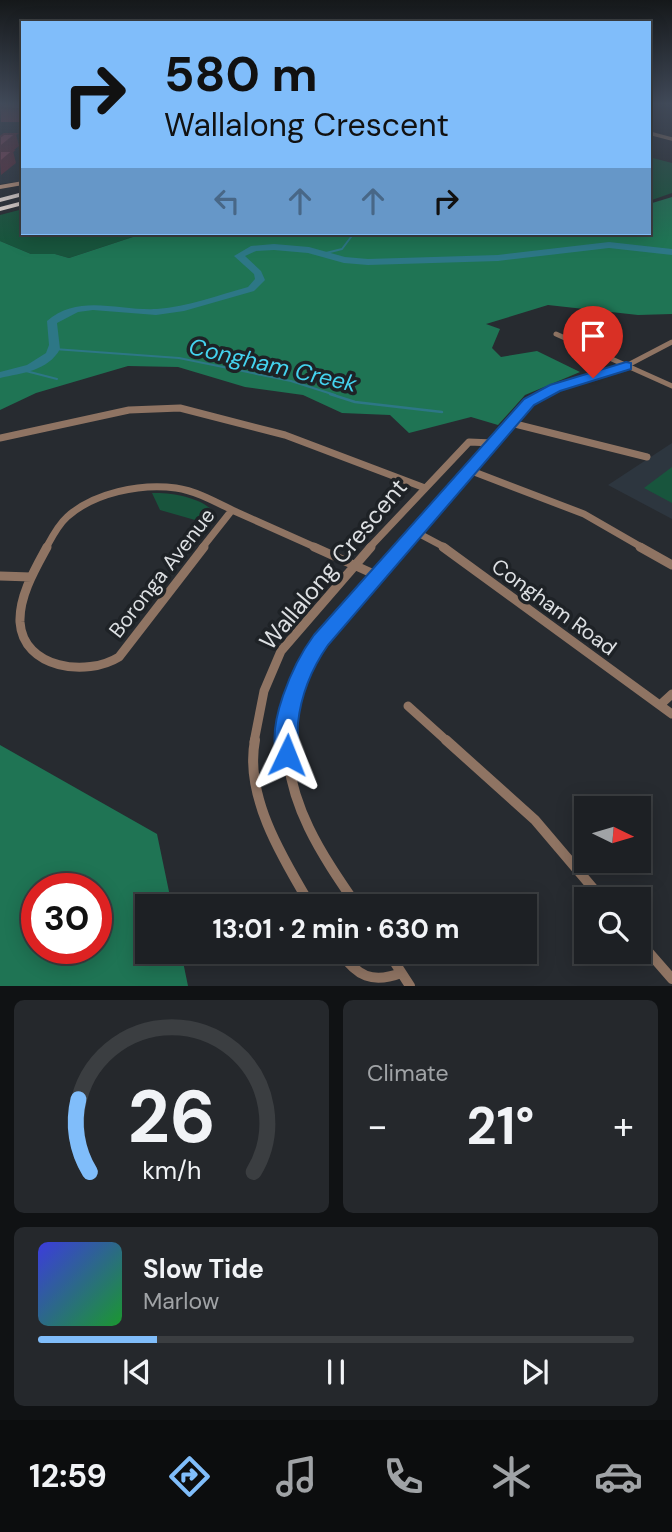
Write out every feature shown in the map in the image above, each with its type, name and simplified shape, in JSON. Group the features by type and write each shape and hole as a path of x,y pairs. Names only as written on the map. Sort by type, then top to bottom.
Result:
{"highway":[{"path":"0,203 21,198"}],"street":[{"path":"0,187 21,183"},
{"path":"556,334 672,386"},
{"name":"Wallalong Crescent","path":"349,894 307,832 293,791 287,755 288,723 293,696 308,658 414,531 537,396 627,366 672,342"},
{"path":"0,438 129,410 180,408 285,435 425,488"},
{"path":"511,423 647,457"},
{"name":"Wallalong Crescent","path":"305,894 276,847 261,803 251,759 264,691 281,651 354,565 425,488 469,442 493,443"},
{"path":"469,470 584,514 672,565"},
{"name":"Boronga Avenue","path":"232,510 119,657 98,667 85,669 59,664 37,653 22,637 18,618 31,577 54,533 65,519 99,499 150,487 184,490 232,510 376,575"},
{"name":"Congham Road","path":"414,531 447,550 672,714"},
{"path":"0,576 31,577"},
{"path":"660,705 672,694"},
{"path":"408,706 535,820 592,887"},
{"path":"651,955 672,979"},
{"path":"348,964 357,978 369,983 389,981 401,973"},
{"path":"395,964 410,986"}],"shaded area":[{"path":"0,149 21,149 21,181 0,184"},
{"path":"672,443 672,519 608,485"}],"green space":[{"path":"651,158 672,163 672,193 651,200"},
{"path":"672,197 672,314 638,315 548,305 486,324 500,329 492,348 501,357 537,351 580,372 525,395 498,425 471,417 409,433 390,415 342,413 303,395 245,387 178,367 128,366 36,393 0,410 0,241 31,254 55,254 69,258 139,235 651,235 651,203"},
{"path":"21,210 21,235 139,235 69,258 55,254 31,254 0,241 0,215"},
{"path":"672,467 672,503 644,488"},
{"path":"152,493 187,497 211,508 216,514 209,524 160,510"},
{"path":"0,745 157,834 170,894 135,894 135,964 183,964 188,986 0,986"}],"building":[{"path":"0,151 13,151 0,162"}],"waterway":[{"path":"322,254 342,249 352,235"},
{"path":"0,375 46,360 54,349 52,321 76,309 93,307 156,312 184,308 251,289 260,280 258,273 239,256 254,248 309,250 344,260 368,262 498,258 609,245 672,252"},
{"name":"Congham Creek","path":"54,349 179,358 291,381 335,395"},
{"path":"22,370 57,379"},
{"name":"Congham Creek","path":"330,394 355,402 442,412"}],"route":[{"path":"287,755 288,723 293,696 308,658 321,640 444,496 529,402 555,388 626,366 624,369 593,378"}]}
